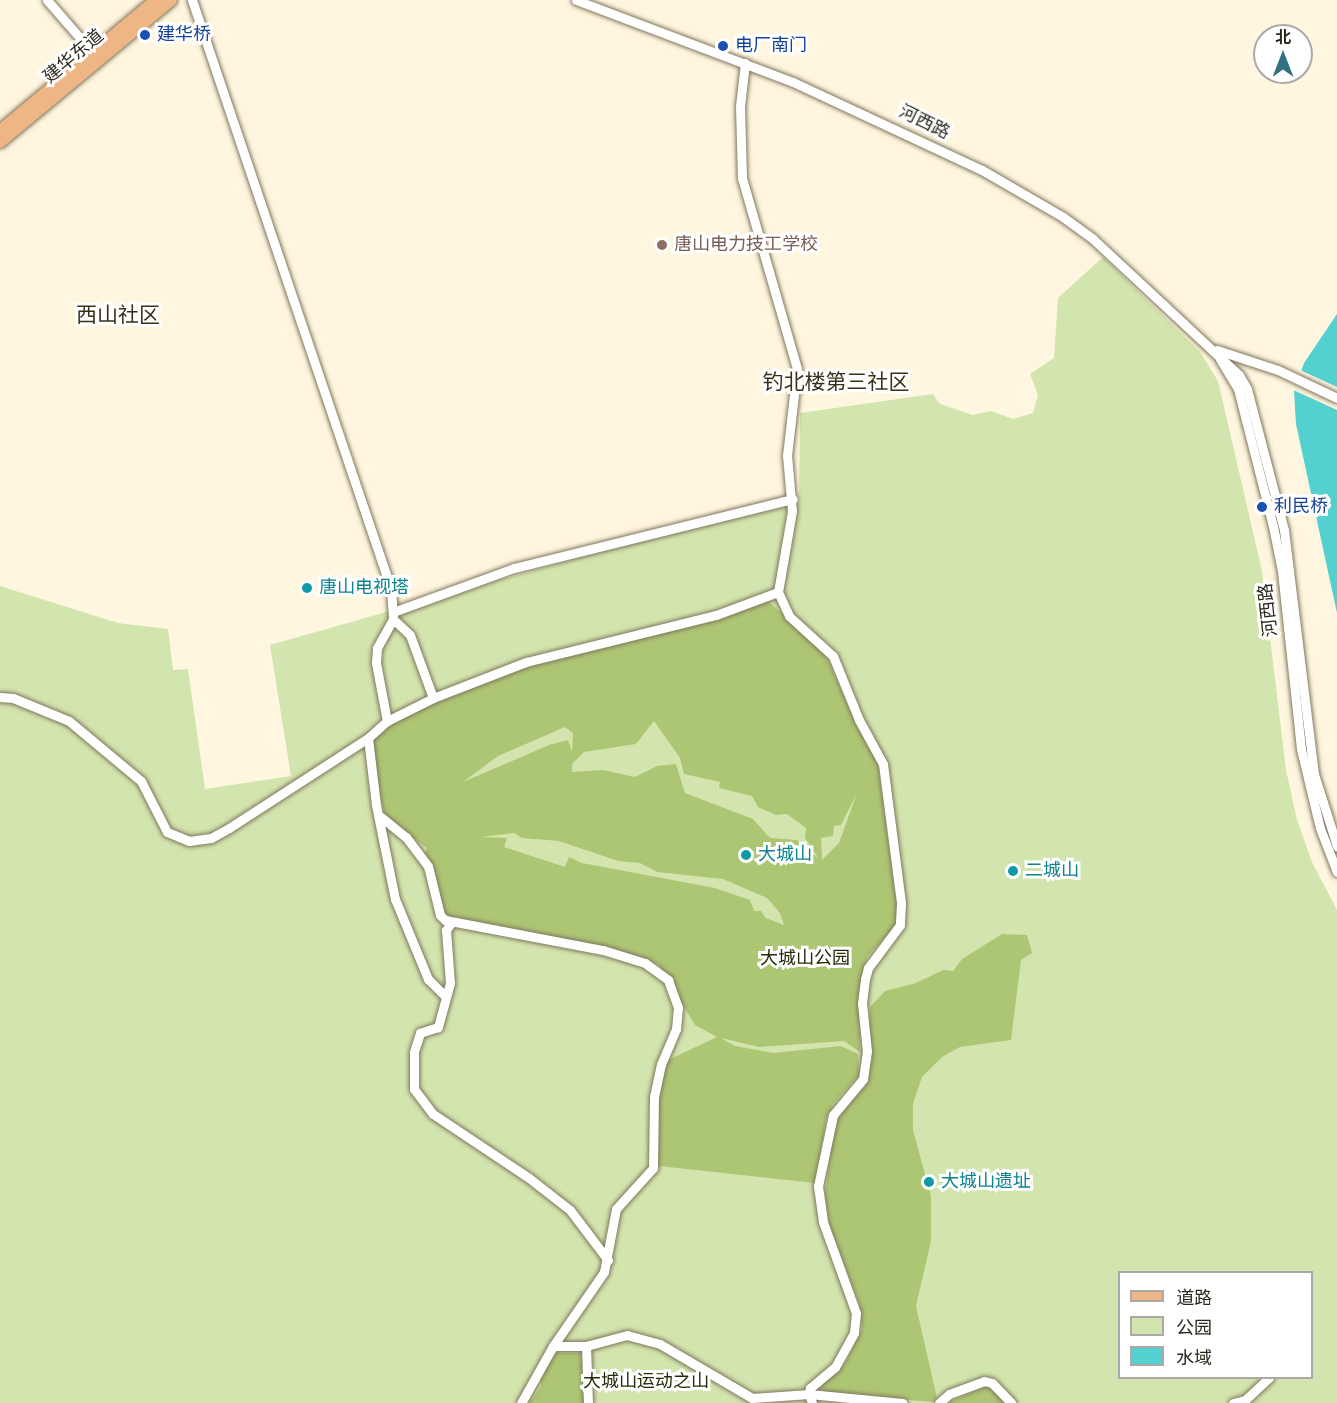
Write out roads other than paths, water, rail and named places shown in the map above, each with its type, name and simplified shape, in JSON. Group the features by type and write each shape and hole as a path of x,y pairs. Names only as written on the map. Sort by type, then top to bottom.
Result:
{"main road":[{"name":"建华东道","path":"0,131 156,0"},
{"name":"建华东道","path":"0,142 171,0"}],"street":[{"path":"47,0 93,53"},
{"path":"192,0 392,589 393,615 377,648 376,663 387,721"},
{"name":"河西路","path":"576,0 744,63 884,121 982,170 1063,217 1215,349 1247,389 1284,530 1314,774 1337,846"},
{"path":"744,63 740,106 742,178 797,369 787,455 793,499 778,592 789,616 833,656 859,720 883,764 901,903 900,925 868,968 862,1003 867,1051 863,1079 833,1115 818,1186 823,1222 856,1313 854,1333 835,1366 810,1388 811,1399"},
{"path":"1215,349 1294,378 1337,398"},
{"name":"河西路","path":"1215,349 1238,389 1273,526 1282,571 1301,749 1314,809 1337,872"},
{"path":"393,615 514,568 793,499"},
{"path":"0,697 13,698 69,721 141,781 167,832 189,841 211,838 229,828 368,738 387,721 433,698 526,662 716,615 778,592"},
{"path":"393,615 410,636 433,698"},
{"path":"368,738 395,899 428,979 446,997"},
{"path":"381,817 406,837 428,866 440,915 451,923 603,950 645,963 668,980 678,1015 654,1097 653,1168 616,1209 604,1272 553,1346 521,1403"},
{"path":"451,923 446,930 451,970 446,997 438,1027 420,1033 414,1052 414,1089 433,1114 529,1178 570,1210 608,1260"},
{"path":"553,1346 586,1346 614,1336 645,1337 744,1395 759,1401 811,1399 903,1403"},
{"path":"586,1346 588,1403"},
{"path":"1233,1403 1245,1400 1267,1379"},
{"path":"939,1403 948,1394 984,1381 992,1383 1011,1403"}],"water":[{"path":"1337,314 1337,613 1296,424 1294,391 1304,363"}],"place":[{"name":"建华桥","path":"145,35"},
{"name":"电厂南门","path":"723,46"},
{"name":"唐山电力技工学校","path":"662,245"},
{"name":"利民桥","path":"1262,507"},
{"name":"唐山电视塔","path":"307,588"},
{"name":"大城山","path":"746,855"},
{"name":"二城山","path":"1013,871"},
{"name":"大城山遗址","path":"929,1182"}],"district":[{"name":"西山社区","path":"118,316"},
{"name":"钓北楼第三社区","path":"836,383"}],"park label":[{"name":"大城山公园","path":"805,959"},
{"name":"大城山运动之山","path":"646,1382"}]}
